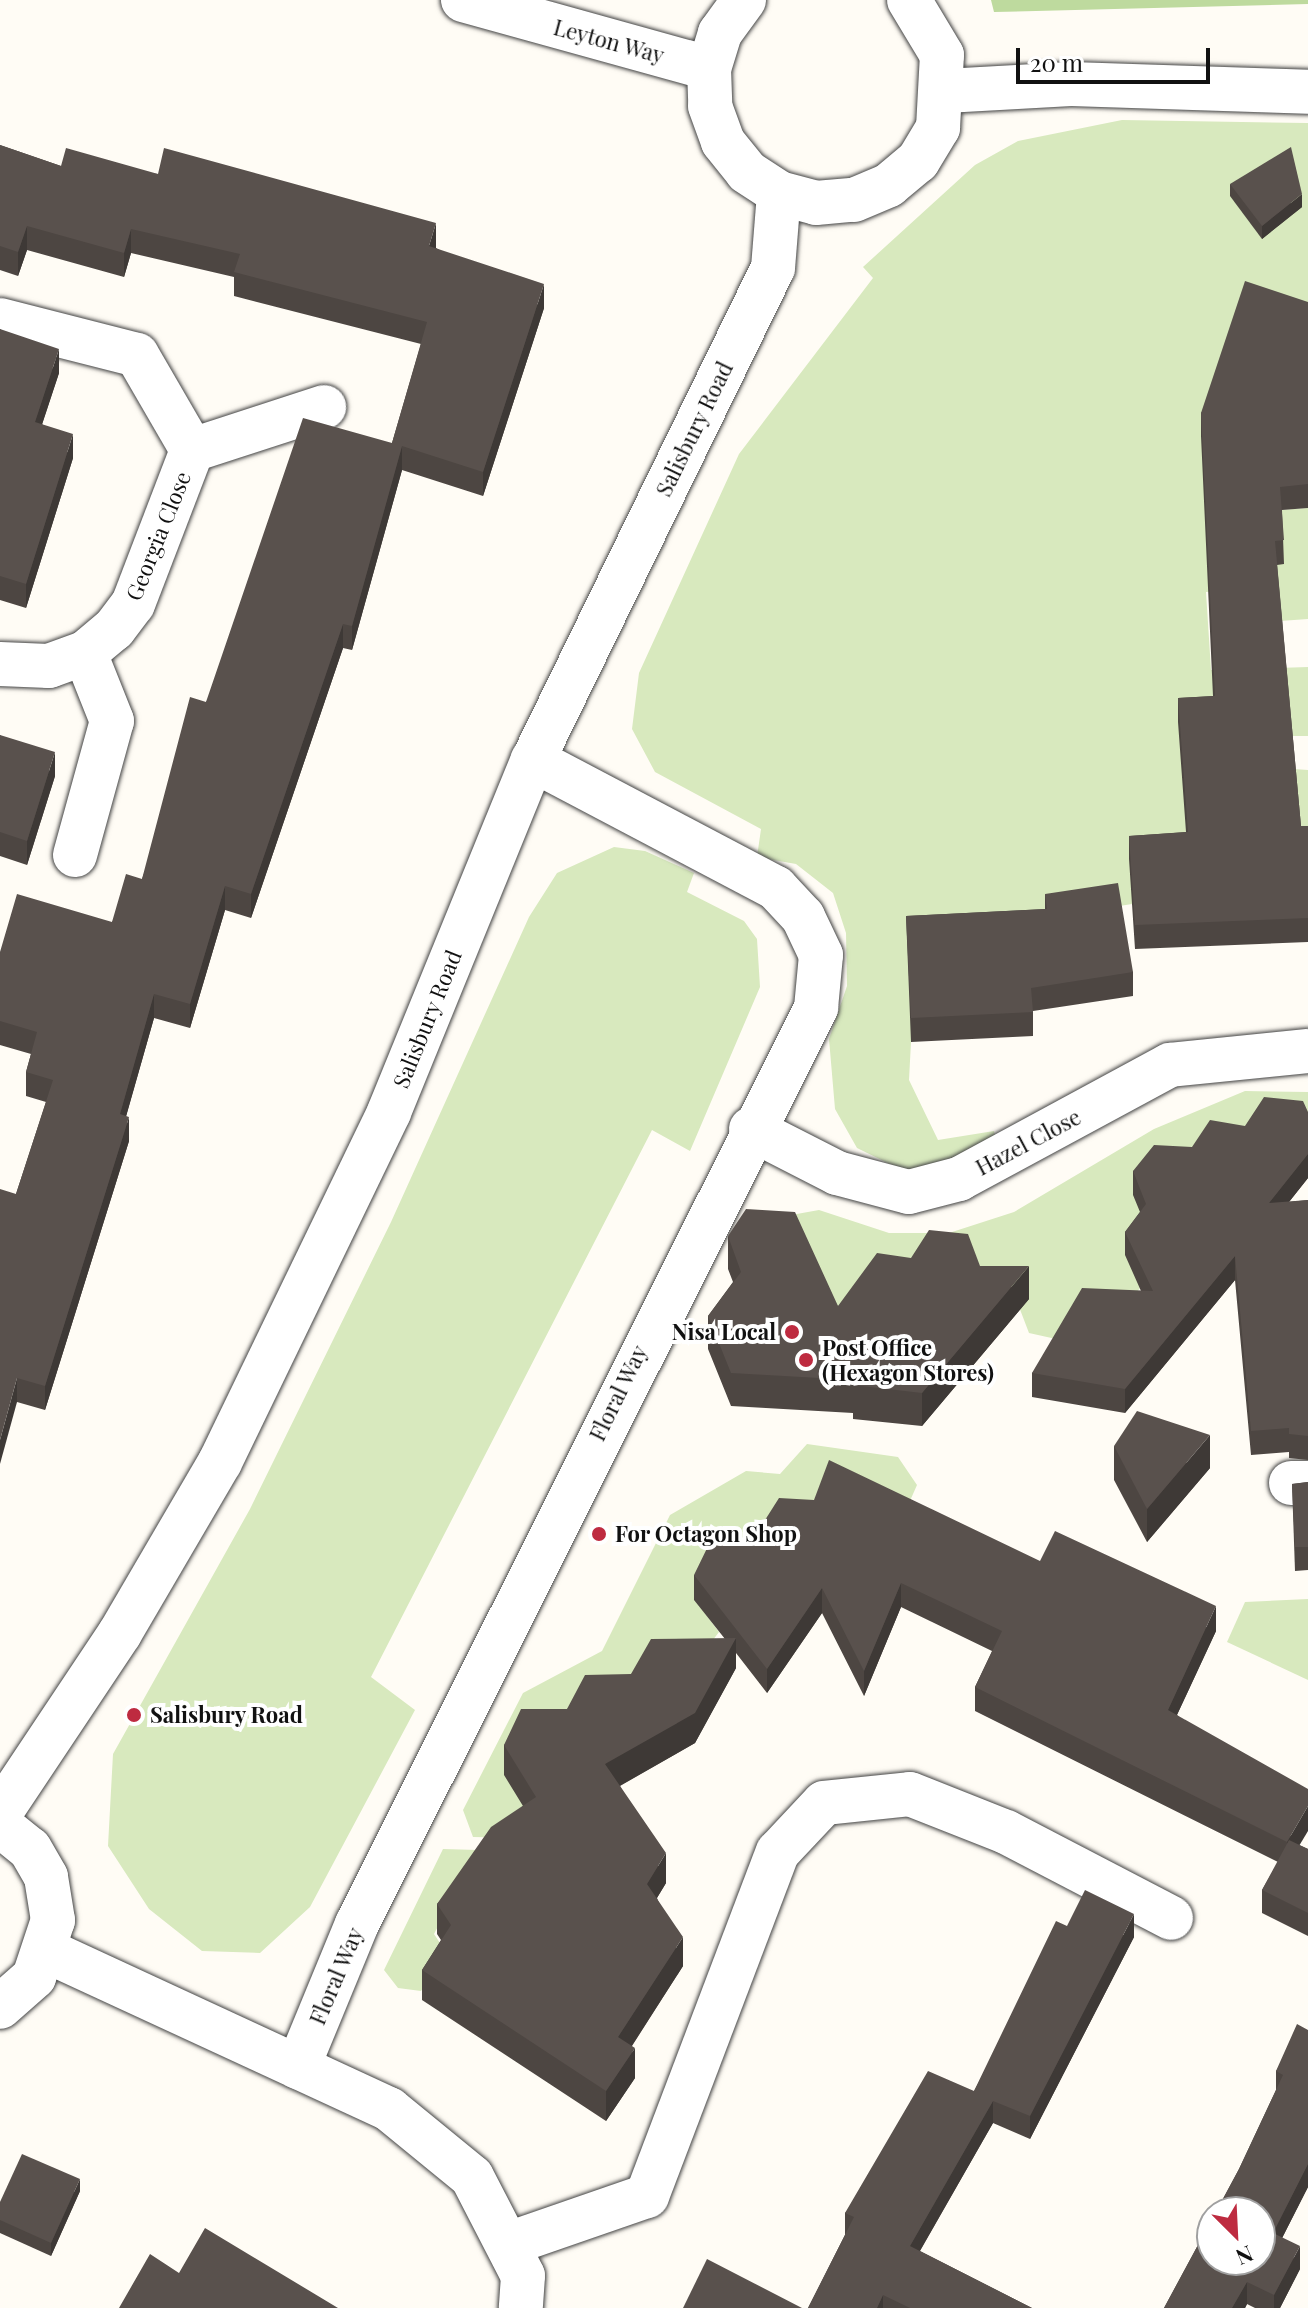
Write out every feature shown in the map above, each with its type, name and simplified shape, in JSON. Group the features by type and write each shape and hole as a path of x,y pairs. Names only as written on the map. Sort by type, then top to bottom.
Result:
{"street":[{"name":"Leyton Way","path":"463,0 709,68"},
{"path":"744,0 720,33 709,68 710,106 723,142 747,172 779,193 816,203 854,200 889,185 918,161 938,128 945,91 942,55 909,0"},
{"path":"945,91 1071,84 1308,92"},
{"name":"Salisbury Road","path":"0,1813 120,1633 220,1462 389,1112 533,760 773,268 779,193"},
{"name":"Georgia Close","path":"0,320 137,355 192,450"},
{"name":"Georgia Close","path":"192,450 324,407"},
{"name":"Georgia Close","path":"0,664 49,666 85,653 133,604 192,450"},
{"path":"75,855 112,721 85,653"},
{"name":"Floral Way","path":"298,2067 357,1924 751,1129 816,1008 821,955 803,917 776,888 533,760"},
{"name":"Hazel Close","path":"751,1129 837,1173 909,1192 959,1179 1170,1065 1308,1051"},
{"path":"508,2244 647,2196 778,1852 824,1803 910,1794 1006,1832 1171,1918"},
{"path":"0,1825 30,1849 46,1877 53,1920 47,1951 34,1977 0,2007"},
{"path":"47,1951 389,2109 472,2177 523,2276 521,2308"}],"green space":[{"path":"991,0 1308,0 1308,4 994,12"},
{"path":"1122,120 1308,123 1308,326 1280,510 1308,508 1308,619 1280,621 1277,587 1206,592 1211,670 1308,667 1308,736 1291,736 1294,769 1308,770 1308,849 1132,904 1045,918 911,1042 909,1080 938,1140 994,1131 998,1147 904,1171 857,1148 835,1109 829,1039 847,986 846,933 833,893 796,864 757,857 761,829 655,772 632,729 639,673 739,454 873,278 863,267 975,165 1018,141"},
{"path":"614,847 645,851 694,873 687,892 744,921 757,939 760,987 690,1151 652,1130 371,1677 415,1710 310,1907 260,1953 202,1951 149,1909 108,1846 113,1754 250,1509 391,1222 529,917 557,873"},
{"path":"1245,1091 1308,1092 1308,1135 1146,1228 1140,1288 1121,1314 1065,1341 1029,1333 1016,1299 856,1315 824,1310 780,1217 819,1210 889,1233 949,1233 1014,1212 1154,1129"},
{"path":"807,1444 898,1457 917,1485 898,1528 694,1599 719,1632 562,1839 473,1837 463,1810 523,1693 602,1651 670,1515 746,1471 780,1474"},
{"path":"1308,1599 1308,1680 1227,1642 1245,1602"},
{"path":"443,1849 478,1850 434,1934 448,1955 421,1991 398,1988 384,1970"}],"building":[{"path":"0,145 61,166 66,148 158,174 164,148 436,223 429,246 544,284 483,472 402,446 352,626 343,624 251,894 225,886 190,1004 154,994 120,1114 129,1117 45,1386 17,1378 0,1440 0,1189 16,1194 53,1080 26,1072 37,1032 0,1021 0,952 17,894 112,922 126,874 142,879 190,697 206,702 303,418 392,443 427,322 234,272 240,254 131,229 124,253 27,226 18,252 0,246"},
{"path":"1291,147 1302,194 1262,226 1230,184"},
{"path":"1245,281 1308,302 1308,484 1280,487 1284,540 1275,541 1301,826 1308,826 1308,918 1135,925 1129,836 1188,832 1178,698 1215,696 1201,413"},
{"path":"0,329 59,349 35,422 73,434 26,584 0,576"},
{"path":"0,735 55,752 27,841 0,832"},
{"path":"1118,883 1133,972 1031,988 1033,1012 911,1018 906,916 1047,909 1045,894"},
{"path":"1264,1097 1303,1101 1308,1112 1308,1154 1269,1203 1308,1200 1308,1436 1289,1434 1289,1428 1251,1431 1235,1256 1125,1389 1032,1373 1082,1288 1153,1291 1125,1232 1146,1204 1133,1171 1154,1145 1192,1147 1210,1120 1245,1126"},
{"path":"746,1209 795,1212 838,1306 877,1253 911,1258 929,1230 968,1234 980,1266 1029,1266 922,1393 853,1385 855,1380 731,1373 708,1316 741,1272 728,1236"},
{"path":"1137,1411 1210,1435 1147,1509 1114,1446"},
{"path":"829,1460 1040,1561 1055,1531 1216,1606 1168,1710 1308,1789 1308,1806 1287,1842 975,1687 1002,1631 901,1583 864,1671 822,1588 767,1669 694,1575 712,1538 753,1539 779,1498 814,1500"},
{"path":"1308,1482 1308,1547 1295,1547 1292,1484"},
{"path":"736,1638 695,1713 605,1764 666,1853 647,1884 683,1937 618,2037 635,2048 606,2091 422,1970 451,1925 437,1904 491,1827 536,1797 504,1745 521,1709 567,1709 585,1675 631,1674 651,1639"},
{"path":"1289,1840 1308,1849 1308,1913 1262,1890"},
{"path":"1085,1890 1134,1914 1030,2116 993,2101 910,2246 1032,2308 910,2308 883,2295 877,2308 808,2308 854,2217 845,2213 928,2071 974,2091 1056,1921 1067,1926"},
{"path":"1297,2024 1308,2030 1308,2164 1276,2227 1276,2196 1225,2196 1283,2075 1276,2071"},
{"path":"22,2154 80,2179 51,2243 0,2220 0,2202"},
{"path":"205,2228 338,2308 119,2308 150,2254 179,2273"},
{"path":"1276,2234 1300,2246 1274,2295 1247,2282 1232,2308 1164,2308 1196,2249 1196,2276 1276,2276"},
{"path":"707,2259 802,2308 683,2308"}],"place":[{"name":"Nisa Local","path":"792,1332"},
{"name":"Post Office (Hexagon Stores)","path":"806,1360"},
{"name":"For Octagon Shop","path":"599,1534"},
{"name":"Salisbury Road","path":"134,1715"}]}
